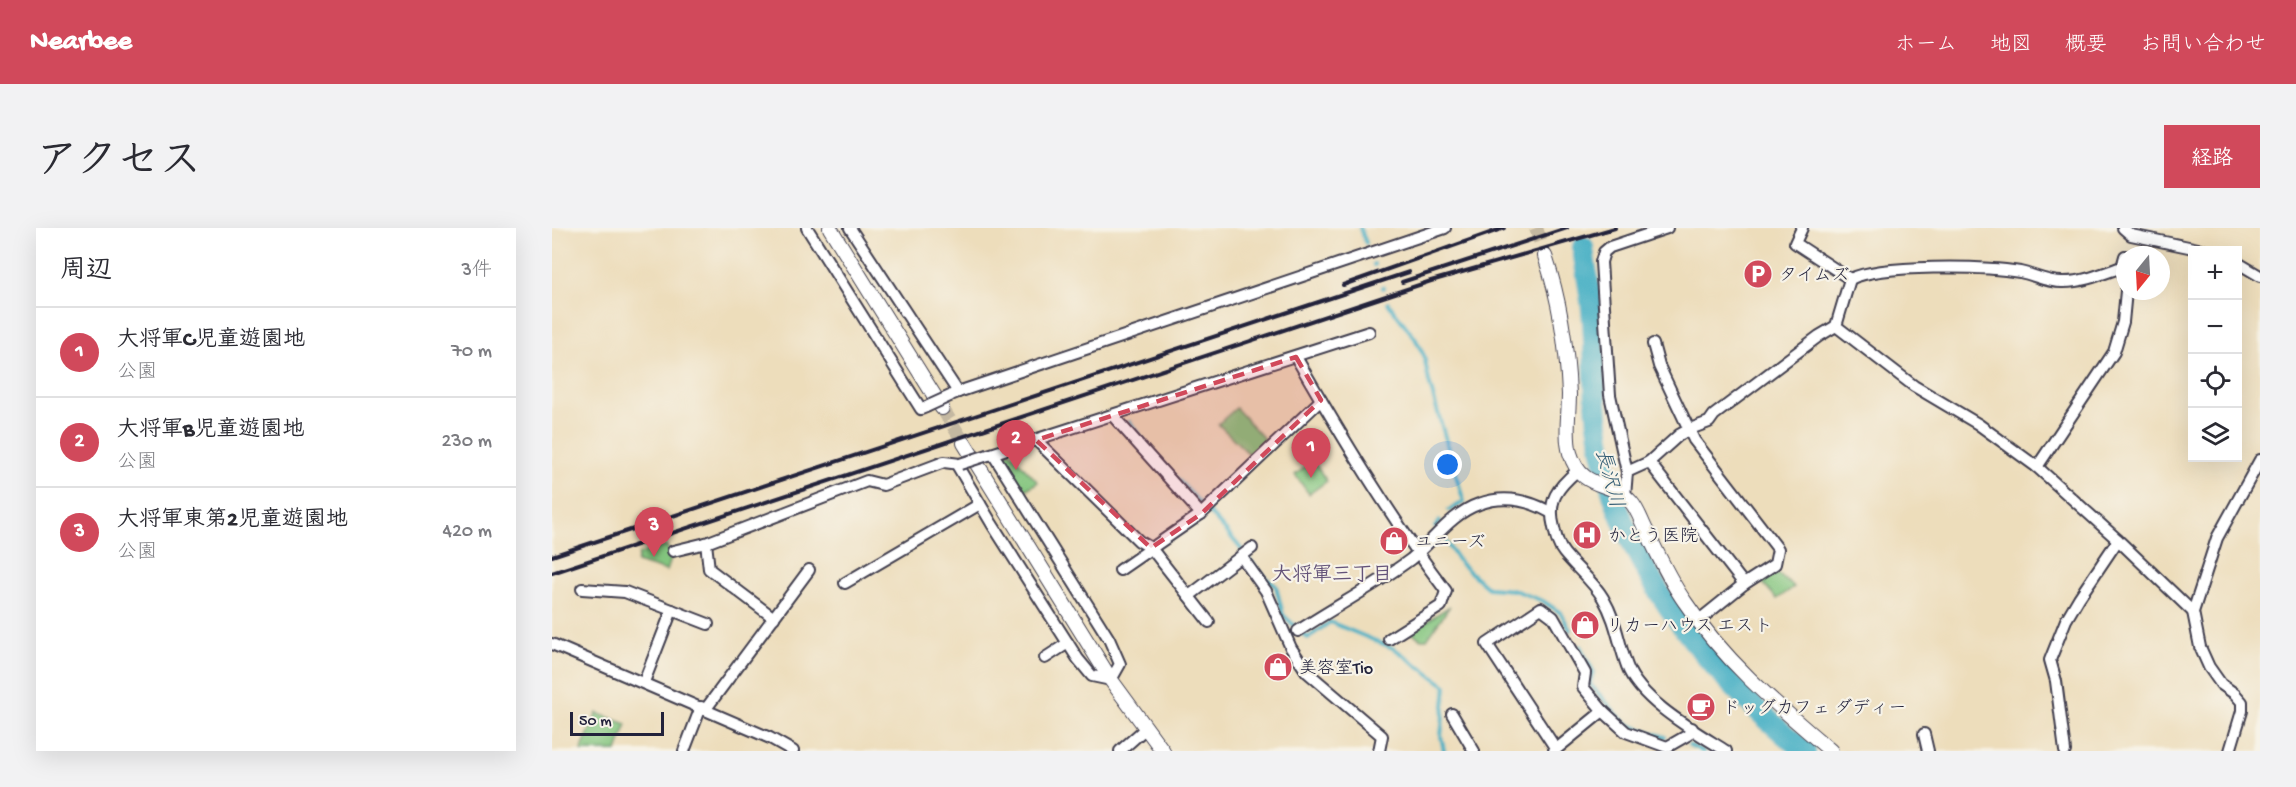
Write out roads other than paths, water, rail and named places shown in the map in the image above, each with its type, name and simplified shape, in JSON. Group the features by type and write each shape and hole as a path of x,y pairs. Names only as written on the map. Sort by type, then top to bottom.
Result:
{"street":[{"path":"807,228 921,409 954,394 1445,228"},
{"path":"830,228 942,408"},
{"path":"850,228 954,394"},
{"path":"1625,496 1628,472 1610,395 1601,262 1604,252 1610,247 1668,228"},
{"path":"1802,228 1795,243 1850,279"},
{"path":"2125,246 2127,231 2188,246"},
{"path":"1545,256 1560,311 1569,393 1569,451 1578,470 1584,477 1598,485 1625,496 1636,509 1662,564 1698,621 1729,661 1831,751"},
{"path":"1850,279 1876,271 1954,268 2019,272 2050,281 2066,282 2082,280 2116,263"},
{"path":"2242,265 2260,276"},
{"path":"1628,472 1649,462 1690,429 1709,423 1714,415 1763,377 1836,326 1850,279"},
{"path":"2037,467 2114,352 2123,322 2125,300"},
{"path":"1836,326 1914,386 1978,423 2037,467 2193,612"},
{"path":"673,550 706,543 867,481 883,485 944,462 959,465 1369,332"},
{"path":"1653,344 1659,366 1694,440 1778,549 1775,564 1744,584 1698,621"},
{"path":"1296,357 1418,553 1446,591 1441,606 1389,639"},
{"path":"1120,570 1201,513 1321,400"},
{"path":"1113,416 1201,513"},
{"path":"1036,440 1139,541 1151,548 1209,622"},
{"path":"964,443 1111,680 1163,751"},
{"path":"991,454 1109,639 1120,664 1111,680"},
{"path":"2230,751 2242,711 2242,702 2221,684 2209,667 2200,647 2193,612 2217,538 2260,460"},
{"path":"1649,462 1744,584"},
{"path":"959,465 980,504 1068,643 1092,675 1111,680"},
{"path":"1578,470 1562,484 1555,495 1550,512 1557,542 1562,551 1602,596 1612,614 1627,667 1636,684 1648,696 1722,750"},
{"path":"1302,628 1418,553 1461,513 1480,503 1500,499 1521,500 1550,512"},
{"path":"845,584 980,504"},
{"path":"2065,751 2056,681 2050,660 2066,620 2118,540"},
{"path":"706,543 709,569 774,618"},
{"path":"1189,596 1252,548"},
{"path":"1241,556 1266,591 1291,648 1307,672 1382,736 1379,751"},
{"path":"684,751 703,709 809,570"},
{"path":"582,589 625,592 708,624"},
{"path":"1603,711 1555,750 1487,644 1540,608 1552,617 1585,673 1582,687 1626,732 1667,747 1688,735 1692,728"},
{"path":"644,682 672,610"},
{"path":"1045,658 1068,643"},
{"path":"552,644 644,682 770,738 793,751"},
{"path":"1452,714 1474,751"},
{"path":"1120,751 1146,728"},
{"path":"1924,734 1928,751"}],"waterway":[{"path":"1360,228 1366,243"},
{"name":"長沢川","path":"1583,247 1592,310 1598,424 1607,473 1622,520 1643,565 1669,607 1699,647 1767,719 1805,751"},
{"path":"1388,303 1415,338 1424,356 1429,382 1464,502 1449,510"},
{"path":"1130,422 1166,467 1258,570 1276,586 1283,615 1308,638 1330,622 1395,649 1446,686 1441,736 1444,751"},
{"path":"1435,527 1440,521"},
{"path":"1446,542 1460,563 1488,588 1514,590 1543,601 1561,613 1570,630"},
{"path":"1580,646 1593,671 1590,684 1626,724 1665,737"},
{"path":"1689,745 1703,751"}],"tunnel":[{"path":"1536,228 1545,256"},
{"path":"942,408 964,443"}],"railway":[{"path":"1343,285 1504,228"},
{"path":"1402,282 1567,228"},
{"path":"552,573 1431,281 1615,228"},
{"path":"552,556 1409,272"}],"place":[{"name":"タイムズ","path":"1758,274"},
{"name":"大将軍B児童遊園地","path":"1016,470"},
{"name":"大将軍C児童遊園地","path":"1311,478"},
{"name":"かとう医院","path":"1587,535"},
{"name":"ユニーズ","path":"1394,541"},
{"name":"大将軍東第2児童遊園地","path":"654,557"},
{"name":"リカーハウス エスト","path":"1585,625"},
{"name":"美容室Tio","path":"1278,667"},
{"name":"ドッグカフェ ダディー","path":"1701,707"}],"district":[{"name":"大将軍三丁目","path":"1332,573"}]}
